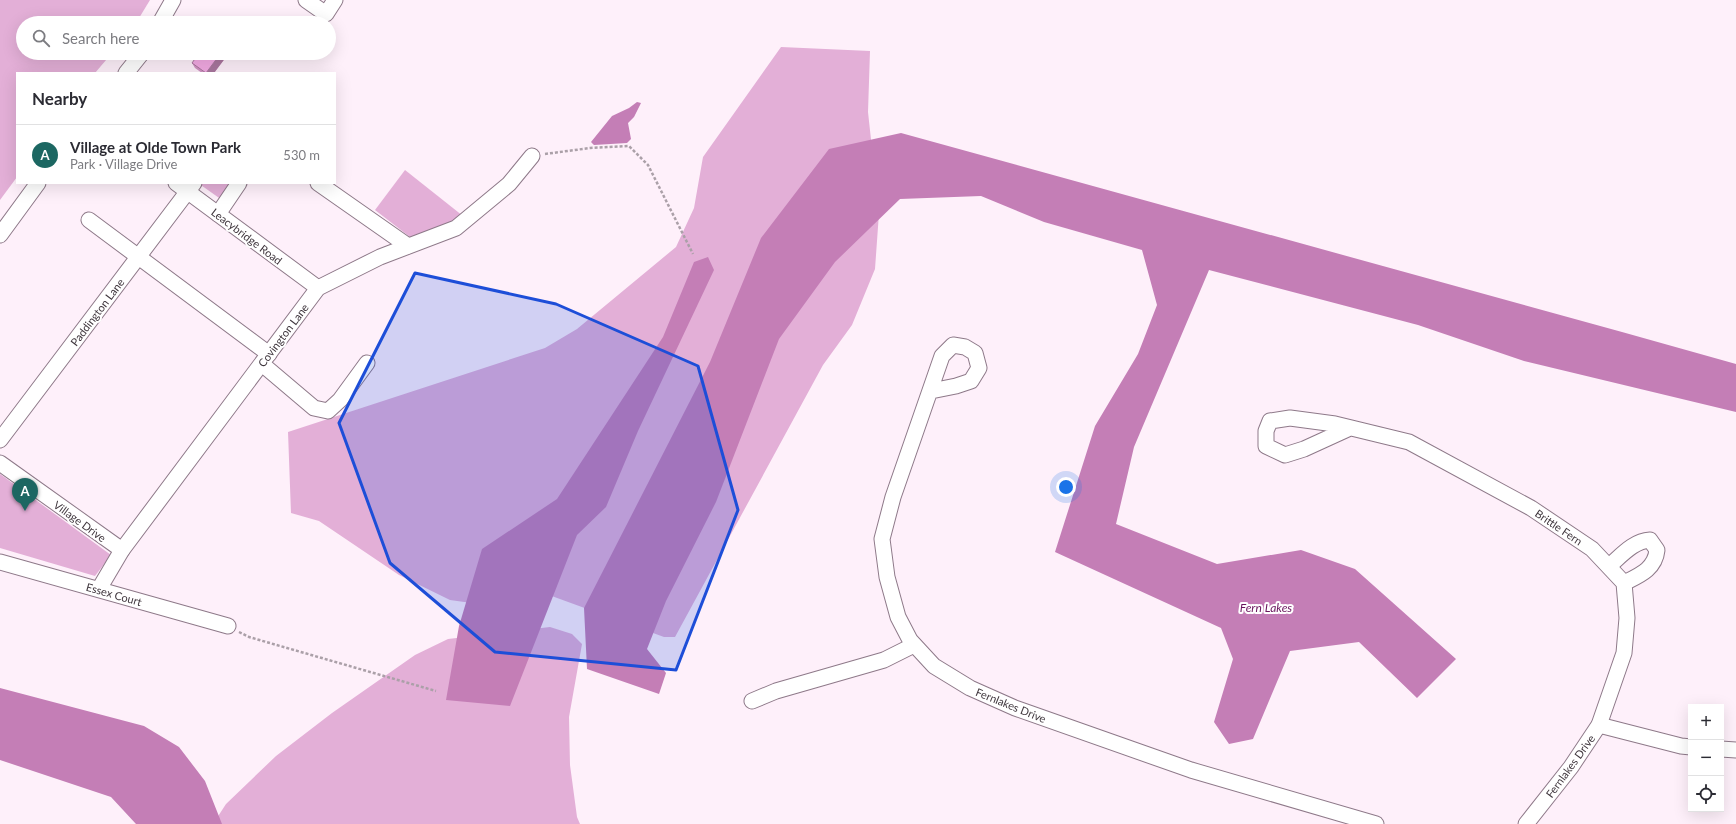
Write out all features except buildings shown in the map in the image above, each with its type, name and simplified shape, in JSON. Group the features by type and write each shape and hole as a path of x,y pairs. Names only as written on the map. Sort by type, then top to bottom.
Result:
{"street":[{"path":"164,16 173,0"},
{"path":"306,0 326,14 335,0"},
{"path":"127,72 136,60"},
{"name":"Covington Lane","path":"100,589 122,550 318,288 380,257 456,228 510,184 532,156"},
{"path":"218,214 238,184"},
{"path":"319,184 408,246"},
{"name":"Leacybridge Road","path":"186,186 218,214 318,288"},
{"name":"Paddington Lane","path":"0,440 138,257 186,186"},
{"path":"0,236 34,188"},
{"path":"90,220 265,359 314,408 328,411 340,400 367,363"},
{"name":"Fernlakes Drive","path":"931,391 893,497 882,538 887,577 898,617 910,640 934,666 970,688 1015,708 1191,770 1376,824"},
{"name":"Brittle Fern","path":"1350,428 1304,449 1285,455 1266,446 1266,431 1270,421 1290,418 1334,424 1409,442 1531,508 1592,549 1624,583"},
{"name":"Village Drive","path":"0,463 122,550"},
{"path":"1599,726 1624,653 1627,618 1624,583 1643,573 1656,559 1657,550 1650,540 1642,540 1629,548 1609,566"},
{"name":"Essex Court","path":"0,562 228,626"},
{"path":"752,701 776,690 884,660 914,645"},
{"name":"Fernlakes Drive","path":"1526,824 1571,767 1599,726 1688,747"},
{"path":"1724,749 1736,750"}],"path":[{"path":"532,156 590,148 629,146 648,165 693,254"},
{"path":"228,626 249,637 436,691"}],"highlighted area":[{"path":"415,273 556,304 698,366 738,510 676,670 495,652 390,563 339,423"}],"shaded area":[{"path":"0,0 150,0 140,16 16,16 16,60 106,60 96,72 16,72 16,178 0,200"},
{"path":"781,47 870,51 868,112 879,213 875,269 852,325 823,365 675,637 664,637 549,595 486,605 450,600 399,575 319,521 291,513 288,432 545,348 577,329 676,247 694,208 703,157"},
{"path":"405,170 463,216 426,239 410,237 375,210"},
{"path":"199,184 232,184 222,200"},
{"path":"0,474 111,555 95,576 0,548"},
{"path":"550,627 572,634 582,644 569,717 570,765 577,817 580,824 213,824 226,804 276,756 332,713 415,655 448,639"}],"water":[{"path":"637,102 641,103 634,117 628,123 631,139 627,143 594,145 591,142 612,116 629,108"},
{"name":"Fern Lakes","path":"901,133 1736,364 1736,412 1524,361 1418,325 1209,270 1134,447 1116,524 1217,564 1301,550 1355,569 1456,659 1417,698 1359,642 1290,651 1253,739 1229,744 1214,722 1233,659 1221,628 1055,552 1095,426 1138,354 1157,305 1142,250 1044,222 981,196 900,199 835,262 779,339 716,502 666,601 647,649 666,673 659,694 587,669 584,608 710,362 761,238 829,149"},
{"path":"708,257 714,270 638,431 606,507 577,535 510,706 446,700 459,626 482,549 557,499 663,337 694,262"},
{"path":"0,688 144,726 179,747 205,781 222,824 136,824 111,797 0,760"}],"place":[{"name":"Village at Olde Town Park","path":"25,511"}]}
